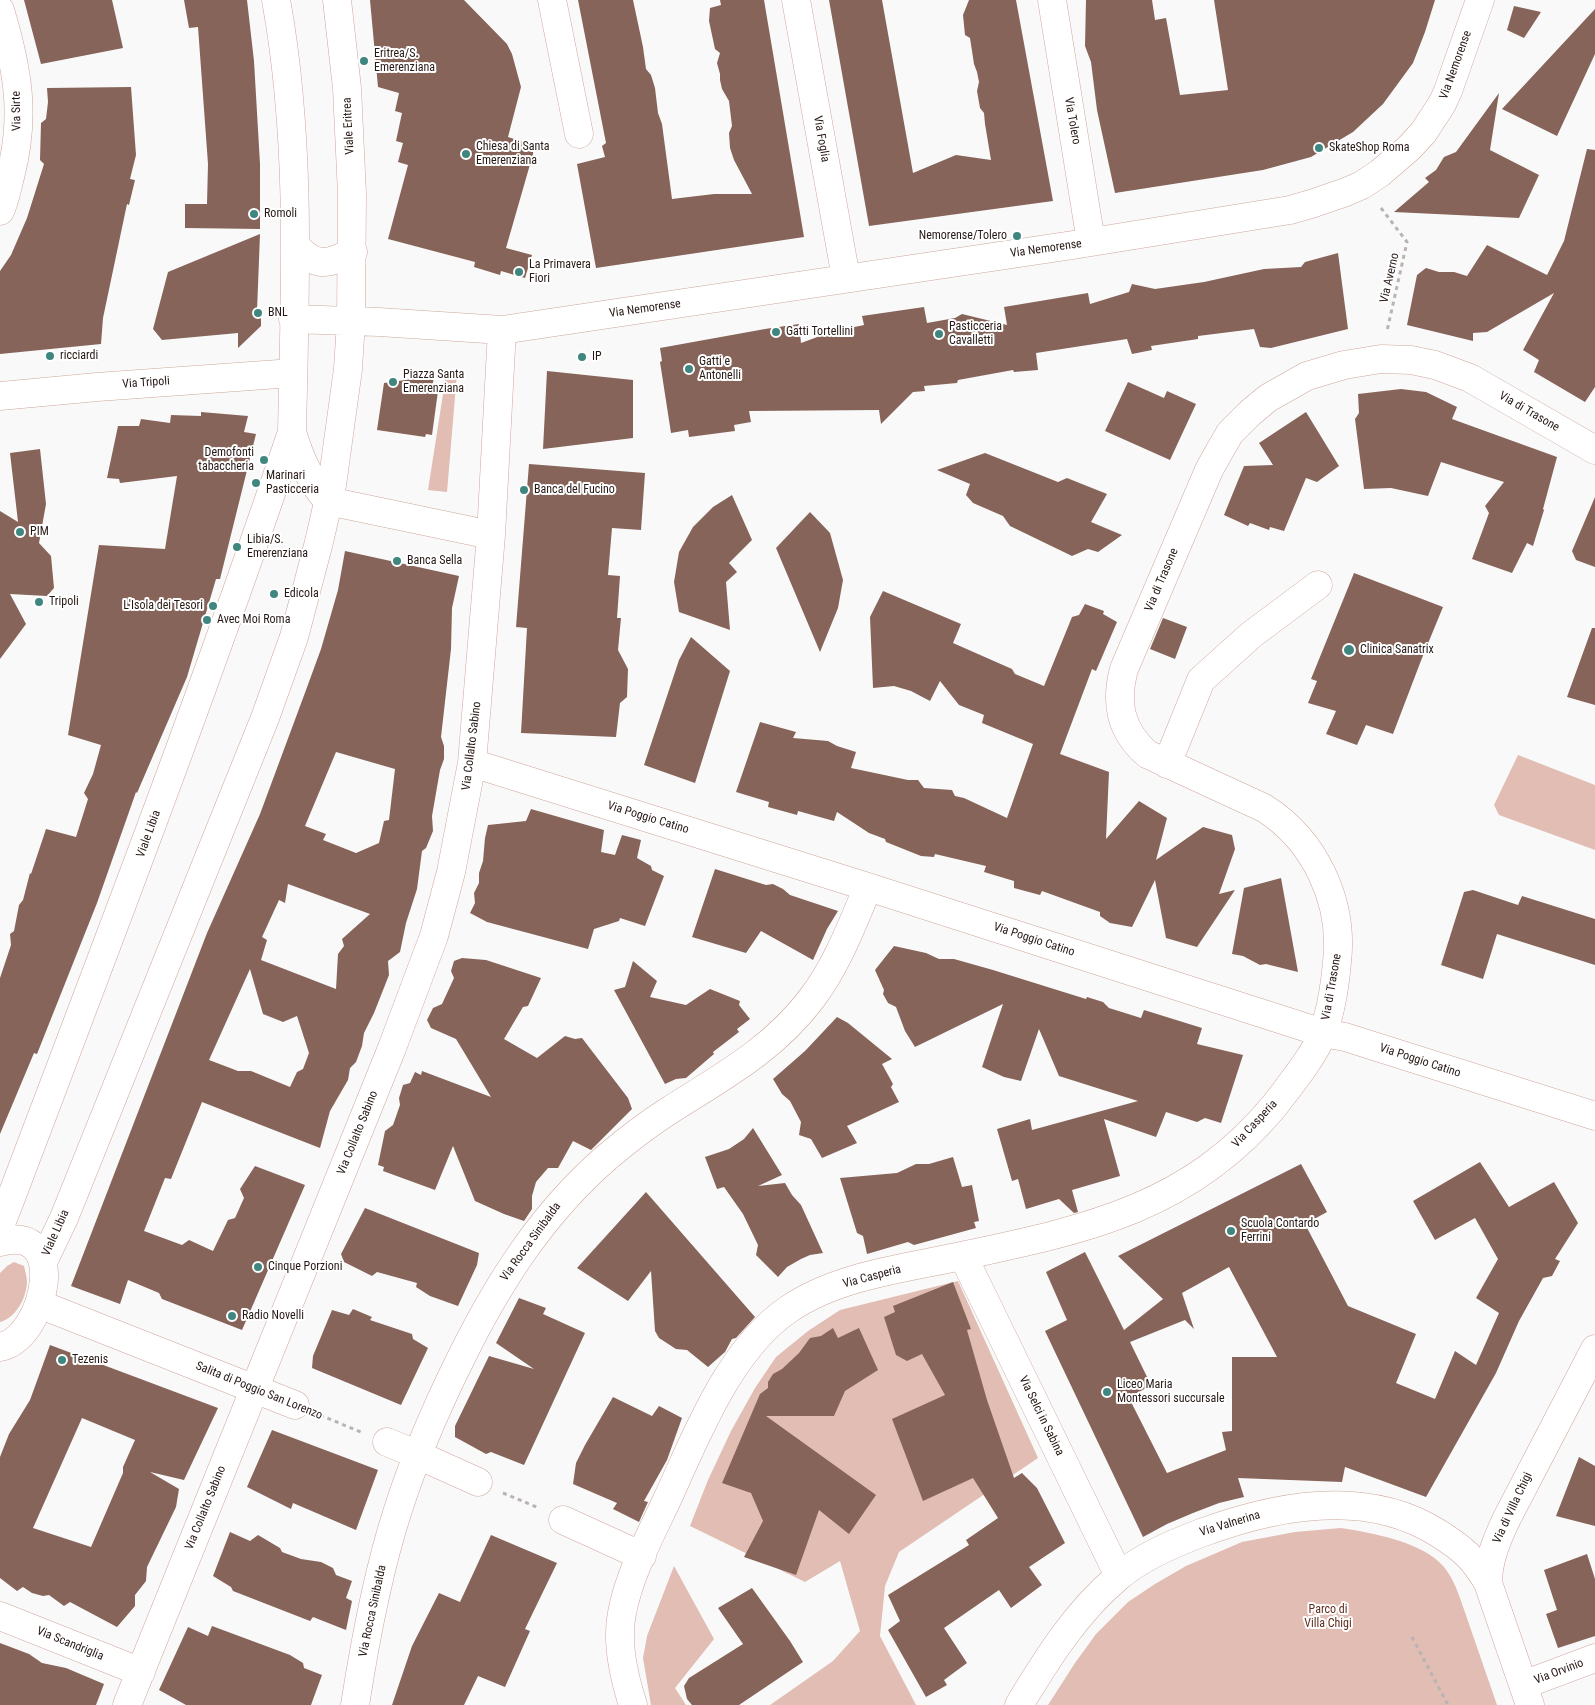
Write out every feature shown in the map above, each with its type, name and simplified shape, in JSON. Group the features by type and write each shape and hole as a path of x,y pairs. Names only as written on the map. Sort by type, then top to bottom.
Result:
{"street":[{"path":"276,0 289,85 293,152 295,245 292,432 306,470 318,490 328,501 491,535 502,330 294,319"},
{"name":"Viale Eritrea","path":"337,0 347,88 352,194 352,321"},
{"path":"552,0 579,134"},
{"name":"Via Foglia","path":"796,0 846,278"},
{"name":"Via Tolero","path":"1052,0 1092,242"},
{"name":"Via Nemorense","path":"502,330 1092,242 1290,210 1330,198 1362,184 1380,173 1423,133 1448,91 1480,0"},
{"name":"Via Sirte","path":"0,10 5,53 17,81 19,123 16,152 0,211"},
{"path":"295,245 309,259 322,262 334,261 353,252"},
{"path":"328,501 339,441 352,321"},
{"name":"Via di Trasone","path":"1323,1033 1335,979 1338,946 1332,901 1313,857 1296,834 1272,813 1147,754 1133,740 1122,715 1119,701 1120,683 1124,669 1209,470 1230,433 1268,398 1295,382 1318,372 1344,365 1381,359 1411,360 1435,365 1460,374 1595,450"},
{"name":"Via Tripoli","path":"0,396 293,373"},
{"name":"Viale Libia","path":"0,1233 2,1221 161,800 292,432"},
{"name":"Viale Libia","path":"43,1262 64,1218 265,718 302,608 328,501"},
{"name":"Via Collalto Sabino","path":"127,1705 392,1048 434,936 451,872 472,763 491,535"},
{"path":"1167,764 1201,680 1251,634 1318,585"},
{"name":"Via Poggio Catino","path":"472,763 868,887 1323,1033 1345,1037 1595,1116"},
{"name":"Via Rocca Sinibalda","path":"355,1705 384,1558 397,1514 418,1455 445,1390 484,1312 507,1273 544,1222 572,1190 627,1141 668,1111 739,1067 758,1053 784,1029 811,999 827,975 868,887"},
{"name":"Via Casperia","path":"633,1705 624,1666 620,1627 627,1593 703,1422 735,1367 753,1342 774,1319 799,1302 838,1286 892,1270 963,1256 1093,1224 1140,1206 1181,1186 1217,1162 1251,1131 1284,1093 1323,1033"},
{"path":"0,1242 17,1239 28,1243 38,1252 43,1262 45,1277 39,1304 25,1328 2,1353"},
{"name":"Via Selci in Sabina","path":"963,1256 1119,1576"},
{"name":"Salita di Poggio San Lorenzo","path":"39,1304 294,1405"},
{"name":"Via di Villa Chigi","path":"1526,1695 1488,1583 1491,1560 1499,1535 1523,1485 1595,1349"},
{"path":"387,1442 478,1482"},
{"name":"Via Valnerina","path":"1019,1705 1059,1642 1089,1606 1119,1576 1161,1550 1186,1538 1250,1516 1302,1507 1345,1506 1390,1511 1431,1528 1465,1551 1488,1583"},
{"path":"551,1514 642,1556"},
{"name":"Via Scandriglia","path":"0,1616 141,1672"},
{"name":"Via Orvinio","path":"1526,1695 1595,1658"}],"path":[{"name":"Via Averno","path":"1381,208 1407,242 1381,359"},
{"name":"Salita di Poggio San Lorenzo","path":"294,1405 387,1442"},
{"path":"506,1494 551,1514"},
{"path":"1412,1637 1448,1705"}],"green space":[{"path":"457,373 447,492 428,490 446,375"},
{"path":"1518,755 1595,785 1595,850 1499,815 1494,805"},
{"path":"14,1262 24,1266 27,1281 26,1289 19,1307 6,1320 0,1322 0,1273"},
{"path":"958,1281 1038,1458 899,1552 885,1586 880,1636 916,1705 770,1705 833,1661 860,1631 840,1561 805,1582 690,1526 708,1480 731,1431 755,1388 776,1357 808,1331 840,1310"},
{"name":"Parco di Villa Chigi","path":"1341,1528 1382,1536 1411,1545 1435,1558 1444,1567 1452,1578 1497,1705 1048,1705 1096,1634 1128,1602 1155,1584 1186,1566 1242,1542 1295,1532"},
{"path":"674,1566 714,1639 675,1688 686,1705 651,1705 643,1658 647,1636"}],"building":[{"path":"24,0 112,0 123,48 41,64"},
{"path":"184,0 247,0 254,61 260,164 260,229 185,228 185,204 207,204 208,164 198,27 189,28"},
{"name":"Chiesa di Santa Emerenziana","path":"370,0 464,0 507,44 512,54 521,87 508,137 533,145 533,154 506,248 532,255 525,278 501,271 500,275 474,267 475,262 388,239 408,165 398,162 403,143 396,141 402,113 395,111 399,93 378,87"},
{"path":"578,0 633,0 646,69 651,75 655,88 672,199 714,194 752,194 734,160 730,148 729,133 732,126 729,101 722,89 717,63 720,53 715,49 709,21 710,8 721,5 720,0 764,0 804,237 596,268 577,164 605,157 602,146 606,143"},
{"path":"829,0 882,0 913,173 956,155 991,160 984,113 980,108 977,91 979,82 970,38 965,35 963,15 969,0 1016,0 1053,201 869,226"},
{"path":"1086,0 1152,0 1155,20 1166,18 1180,95 1228,90 1214,0 1435,0 1413,63 1383,104 1353,132 1311,157 1263,170 1115,193 1097,110 1091,62 1085,46"},
{"path":"1514,6 1541,12 1524,38 1507,30"},
{"path":"1595,9 1595,54 1557,136 1502,109"},
{"path":"131,87 136,155 130,179 135,180 129,205 127,204 103,318 101,344 0,354 0,271 11,255 27,218 44,164 40,160 41,123 46,119 47,88"},
{"path":"1499,93 1490,150 1539,175 1519,218 1394,212 1429,182 1425,178 1436,170 1444,157 1456,152"},
{"path":"1587,149 1595,150 1595,387 1585,402 1534,372 1539,360 1523,350 1554,293 1487,332 1473,333 1473,341 1407,325 1417,275 1426,268 1467,276 1487,245 1547,275 1564,241"},
{"path":"260,234 257,311 261,311 261,326 238,348 238,333 162,340 153,329 168,272"},
{"path":"1338,253 1348,329 1271,348 1260,347 1254,329 1198,336 1198,339 1151,346 1152,350 1132,354 1127,339 1036,353 1038,370 1014,372 1013,370 958,380 957,383 924,386 925,391 913,392 881,424 879,410 749,411 751,422 734,425 735,431 689,437 688,430 671,433 660,362 662,361 660,348 799,324 801,343 831,332 864,325 862,316 924,307 927,323 955,318 962,314 1007,325 1004,307 1088,293 1090,304 1129,292 1132,284 1155,289 1204,282 1264,269 1301,267 1305,262"},
{"path":"547,371 633,380 633,438 543,449"},
{"path":"434,376 432,389 438,391 432,435 426,434 425,437 377,430 384,383"},
{"path":"1128,382 1164,398 1167,391 1196,404 1170,460 1105,431"},
{"path":"1401,389 1426,392 1457,407 1452,419 1557,457 1533,546 1527,543 1512,573 1472,559 1489,513 1485,506 1504,482 1441,462 1428,496 1391,488 1364,489 1355,419 1359,413 1358,394"},
{"path":"201,412 248,416 244,432 256,434 220,579 216,579 187,677 136,792 97,903 37,1054 34,1053 0,1134 0,978 11,945 10,934 14,931 19,905 23,900 30,873 46,829 76,837 88,799 84,793 93,774 101,745 68,735 99,545 165,549 177,476 120,483 119,479 107,478 118,426 139,426 141,419 170,423 171,415 201,416"},
{"path":"1306,412 1339,466 1317,482 1306,478 1284,531 1270,527 1269,530 1250,523 1248,526 1224,515 1244,466 1273,465 1259,443"},
{"name":"PIM","path":"40,449 46,504 39,543 51,556 54,588 47,596 10,594 26,624 0,659 0,511 18,522 10,453"},
{"path":"985,453 1058,482 1067,478 1107,494 1091,522 1122,535 1098,552 1088,549 1072,556 1010,526 1003,516 973,503 966,495 970,484 937,470"},
{"path":"529,464 645,473 641,530 612,528 608,575 620,576 617,618 621,618 618,650 628,669 627,697 620,703 616,737 521,733 527,628 516,627"},
{"path":"732,495 752,540 729,563 737,572 726,582 730,630 679,612 674,582 679,552 693,527 713,507"},
{"path":"1595,497 1595,567 1576,560 1572,551"},
{"path":"810,512 830,533 843,580 838,608 820,652 776,548"},
{"path":"345,551 459,576 452,608 451,649 441,737 444,746 444,759 440,770 432,816 433,831 426,848 422,851 417,889 406,923 400,952 388,961 389,975 364,1033 362,1046 356,1062 350,1068 348,1080 330,1111 320,1148 202,1102 171,1179 165,1178 144,1231 182,1245 189,1240 213,1251 228,1220 235,1218 244,1198 240,1189 255,1166 305,1185 242,1330 162,1299 159,1293 128,1280 120,1304 71,1286 207,933 260,814 321,649 338,590","holes":["336,752 395,769 389,820 384,821 379,843 356,853 323,840 326,834 305,826","288,884 370,914 342,939 344,946 338,954 336,989 261,960 267,940 262,937 279,900 285,903","250,969 263,1014 283,1022 297,1016 309,1053 303,1069 297,1072 290,1087 251,1071 238,1071 209,1060"]},
{"path":"1354,573 1443,607 1393,734 1366,725 1357,745 1326,734 1336,711 1308,703 1317,681 1311,679"},
{"path":"883,591 961,624 953,643 1012,669 1015,674 1044,686 1072,617 1079,615 1085,604 1104,611 1103,614 1117,622 1096,671 1092,669 1060,754 1109,772 1106,839 1139,801 1167,818 1156,860 1203,827 1232,835 1235,849 1219,894 1235,890 1197,947 1166,938 1155,880 1132,927 1110,923 1100,916 1100,912 1042,891 1040,895 1014,888 1014,881 984,872 986,866 935,854 934,857 921,856 886,842 885,839 869,833 837,812 834,821 798,811 797,815 768,807 769,802 736,792 760,722 796,732 793,738 828,741 856,752 851,768 908,780 918,780 924,788 952,790 955,796 964,798 1007,818 1033,744 982,723 984,715 959,705 940,681 930,701 911,691 894,686 873,688 870,617"},
{"path":"1163,618 1187,627 1175,659 1150,649"},
{"path":"1592,628 1595,628 1595,705 1567,697"},
{"path":"691,637 730,671 695,783 644,765 679,660"},
{"path":"531,809 604,830 601,852 615,855 622,835 641,840 637,858 651,866 652,870 664,876 645,926 620,918 619,921 594,929 588,949 487,922 470,913 475,903 474,893 479,883 479,873 483,861 488,825 526,821"},
{"path":"715,869 766,885 773,884 790,895 838,911 827,929 813,960 761,931 746,953 692,937"},
{"path":"1281,878 1298,972 1266,964 1260,965 1243,956 1232,954 1244,888"},
{"path":"1473,890 1518,905 1522,896 1595,919 1595,965 1497,934 1483,979 1441,965 1464,892"},
{"path":"894,946 926,953 939,959 954,959 1086,999 1087,997 1103,1002 1109,1008 1141,1018 1144,1010 1202,1028 1197,1044 1243,1055 1221,1123 1205,1118 1197,1122 1166,1112 1156,1137 1104,1119 1120,1176 1072,1190 1078,1212 1074,1213 1059,1199 1026,1209 1018,1179 1012,1181 997,1129 1030,1119 1032,1130 1138,1101 1059,1076 1039,1029 1021,1081 1004,1077 982,1067 1003,1004 915,1047 905,1031 896,1007 888,1003 883,994 884,990 875,970"},
{"path":"462,958 486,960 541,978 528,1006 523,1007 504,1039 537,1058 565,1036 575,1039 582,1038 628,1098 632,1109 591,1150 573,1141 558,1168 548,1168 536,1182 532,1196 532,1209 524,1221 475,1201 453,1146 435,1190 383,1171 384,1167 378,1165 385,1131 393,1125 400,1105 399,1098 403,1085 410,1083 415,1072 421,1075 422,1071 491,1097 456,1039 431,1028 427,1020 433,1008 442,1004 454,978 451,971 454,961"},
{"path":"633,961 657,981 650,997 686,1005 710,989 740,1001 739,1005 750,1019 737,1029 739,1032 713,1052 714,1054 686,1078 676,1079 665,1084 614,990 625,987"},
{"path":"837,1017 848,1023 892,1059 882,1064 893,1084 891,1087 899,1102 847,1126 857,1143 822,1158 811,1139 799,1135 801,1122 790,1101 782,1094 773,1079 805,1051"},
{"path":"753,1128 782,1175 758,1186 785,1183 801,1205 823,1253 801,1259 787,1267 778,1277 756,1255 758,1245 743,1214 724,1187 717,1189 705,1157 729,1149 744,1139"},
{"path":"953,1157 962,1187 972,1185 979,1221 974,1222 976,1228 914,1245 908,1242 867,1254 863,1236 857,1233 840,1178 897,1173 916,1164 929,1164"},
{"path":"1480,1162 1509,1207 1554,1182 1578,1223 1555,1259 1560,1261 1552,1276 1543,1278 1519,1321 1496,1373 1426,1497 1345,1467 1342,1482 1238,1478 1244,1497 1219,1503 1193,1513 1143,1537 1045,1331 1067,1320 1046,1272 1085,1252 1124,1330 1163,1299 1118,1256 1301,1164 1327,1212 1305,1224 1348,1306 1416,1334 1396,1383 1435,1399 1455,1351 1476,1365 1499,1313 1476,1298 1498,1259 1475,1218 1435,1240 1413,1201","holes":["1229,1267 1277,1357 1232,1357 1232,1431 1222,1432 1226,1450 1167,1473 1129,1398 1151,1385 1130,1342 1185,1320 1194,1329 1182,1293"]},
{"path":"646,1192 755,1317 736,1338 732,1339 725,1352 708,1367 687,1350 676,1349 659,1338 655,1331 651,1271 628,1301 577,1268"},
{"path":"365,1208 479,1253 477,1265 458,1306 430,1296 416,1287 417,1283 377,1272 372,1276 344,1262 341,1254"},
{"path":"953,1282 971,1329 967,1330 987,1400 1014,1478 1022,1473 1037,1488 1065,1543 1029,1567 1042,1585 1011,1608 999,1590 944,1628 967,1663 944,1680 947,1685 926,1697 888,1630 900,1621 888,1595 969,1545 966,1540 998,1518 973,1478 923,1501 892,1419 945,1395 922,1354 907,1361 896,1355 884,1317 895,1312 893,1306"},
{"path":"519,1298 546,1308 543,1314 585,1333 524,1465 491,1452 486,1454 455,1437 455,1426 489,1356 534,1369 496,1343"},
{"path":"353,1309 372,1317 370,1320 412,1334 413,1339 428,1348 401,1405 312,1368 313,1356 332,1310 349,1315"},
{"path":"833,1328 838,1338 859,1328 878,1370 845,1391 834,1416 766,1416 876,1495 849,1534 819,1510 796,1575 744,1557 763,1521 751,1493 722,1483 760,1394 768,1388 768,1382 773,1374 782,1369 799,1353 810,1338 821,1336"},
{"path":"50,1345 218,1408 184,1480 150,1472 179,1489 176,1507 147,1567 146,1581 135,1595 135,1606 117,1627 70,1602 64,1606 49,1595 43,1596 32,1593 23,1587 17,1591 0,1578 0,1457 9,1434 30,1400","holes":["82,1418 135,1440 91,1547 33,1528"]},
{"path":"613,1397 652,1416 659,1406 682,1418 667,1460 644,1501 648,1502 639,1522 613,1509 617,1503 573,1484 576,1463"},
{"path":"272,1430 378,1470 356,1530 293,1503 291,1509 247,1487"},
{"path":"1579,1457 1595,1466 1595,1526 1556,1516"},
{"path":"230,1532 250,1541 258,1535 280,1548 282,1552 301,1559 321,1562 333,1568 336,1575 352,1581 346,1598 352,1601 346,1630 313,1617 310,1621 233,1591 231,1587 213,1576"},
{"path":"491,1535 557,1563 525,1629 530,1631 505,1687 478,1676 464,1705 392,1705 412,1646 439,1593 460,1602"},
{"path":"1587,1554 1595,1579 1595,1636 1558,1648 1546,1614 1557,1610 1544,1570"},
{"path":"752,1588 803,1662 739,1705 692,1705 687,1699 684,1686 689,1678 743,1644 718,1608"},
{"path":"212,1626 290,1655 303,1663 304,1668 322,1675 311,1705 186,1705 159,1690 188,1627 208,1636"},
{"path":"0,1643 29,1654 42,1663 66,1668 104,1684 96,1705 0,1705"}],"place":[{"name":"Eritrea/S. Emerenziana","path":"364,61"},
{"name":"SkateShop Roma","path":"1319,148"},
{"name":"Chiesa di Santa Emerenziana","path":"466,154"},
{"name":"Romoli","path":"254,214"},
{"name":"Nemorense/Tolero","path":"1017,236"},
{"name":"La Primavera Fiori","path":"519,272"},
{"name":"BNL","path":"258,313"},
{"name":"Gatti Tortellini","path":"776,332"},
{"name":"Pasticceria Cavalletti","path":"939,334"},
{"name":"ricciardi","path":"50,356"},
{"name":"IP","path":"582,357"},
{"name":"Gatti e Antonelli","path":"689,369"},
{"name":"Piazza Santa Emerenziana","path":"393,382"},
{"name":"Demofonti tabaccheria","path":"264,460"},
{"name":"Marinari Pasticceria","path":"256,483"},
{"name":"Banca del Fucino","path":"524,490"},
{"name":"PIM","path":"20,532"},
{"name":"Libia/S. Emerenziana","path":"237,547"},
{"name":"Banca Sella","path":"397,561"},
{"name":"Edicola","path":"274,594"},
{"name":"Tripoli","path":"39,602"},
{"name":"L'Isola dei Tesori","path":"213,606"},
{"name":"Avec Moi Roma","path":"207,620"},
{"name":"Clinica Sanatrix","path":"1349,650"},
{"name":"Scuola Contardo Ferrini","path":"1231,1231"},
{"name":"Cinque Porzioni","path":"258,1267"},
{"name":"Radio Novelli","path":"232,1316"},
{"name":"Tezenis","path":"62,1360"},
{"name":"Liceo Maria Montessori succursale","path":"1107,1392"}]}
